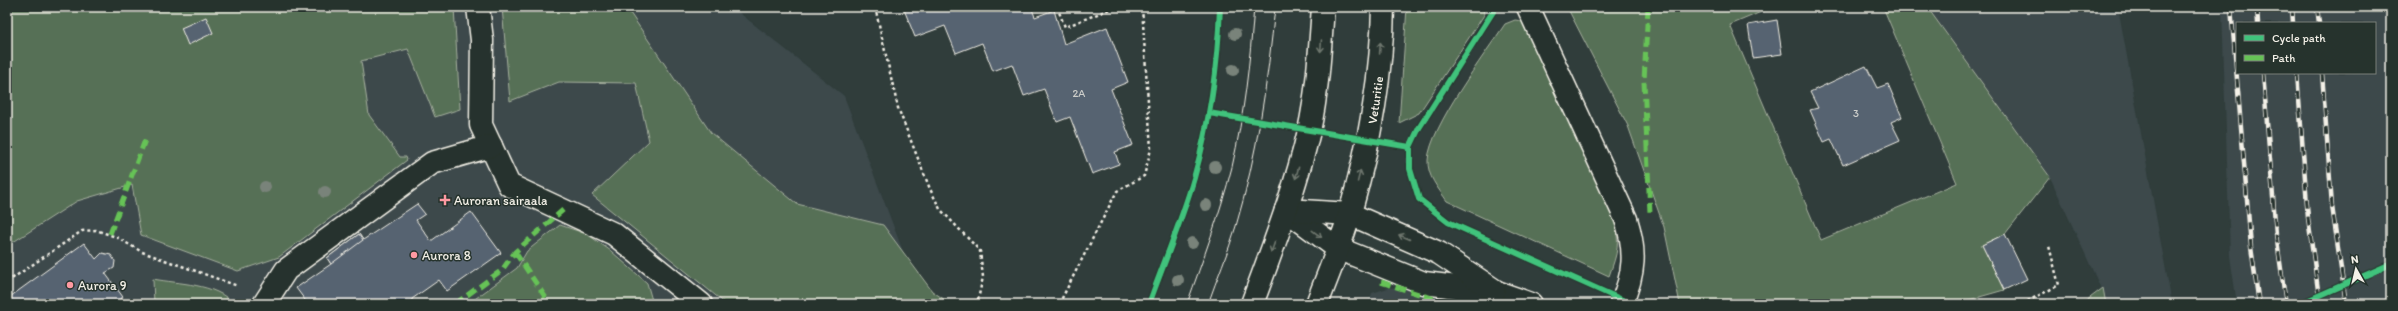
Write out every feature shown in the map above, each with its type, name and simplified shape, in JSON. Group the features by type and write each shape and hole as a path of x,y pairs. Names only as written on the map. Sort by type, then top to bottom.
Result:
{"main road":[{"path":"478,7 482,40 481,125 509,185 614,234 701,304"},
{"path":"1252,304 1286,210 1309,130 1319,74 1323,7"},
{"name":"Veturitie","path":"1317,304 1350,214 1369,140 1376,94 1383,7"},
{"path":"1528,7 1626,219 1632,239 1634,258 1631,276 1621,304"},
{"path":"265,300 286,270 432,163 491,146"},
{"path":"1286,210 1350,214 1439,253 1497,292"},
{"path":"1286,210 1337,248 1424,283 1497,292 1531,304"}],"path":[{"path":"875,7 898,108 930,188 940,209 980,251 983,277 977,304"},
{"path":"1057,7 1065,27 1115,7"},
{"path":"1059,304 1117,191 1144,176 1151,149 1142,7"},
{"path":"7,282 82,231 96,230 116,237 142,252 265,300"},
{"path":"2022,304 2059,285 2050,246"}],"shaded area":[{"name":"Auroran sairaala","path":"7,7 732,7 844,96 923,304 7,304"},
{"path":"1927,7 2118,7 2172,304 2108,304 2050,177"},
{"path":"2222,7 2391,7 2391,304 2237,304 2230,256"},
{"path":"1415,286 1469,304 1368,304 1372,293 1388,288"}],"green space":[{"path":"7,7 454,7 460,109 435,117 408,49 361,61 369,115 400,157 406,157 407,160 279,257 238,271 141,235 132,185 77,201 7,246"},
{"path":"502,7 626,7 711,133 797,204 883,225 932,291 951,304 726,304 592,195 649,141 636,83 559,82 510,101"},
{"path":"1407,7 1483,7 1484,15 1419,113 1399,123"},
{"path":"1567,7 1773,7 1730,25 1821,240 1957,183 1883,7 1927,7 2050,177 2005,234 1982,245 2004,290 1955,304 1680,304 1664,227 1628,126"},
{"path":"1515,20 1522,21 1614,218 1617,235 1617,248 1609,276 1447,201 1431,177 1428,160 1431,146 1448,110 1505,24"},
{"path":"560,225 587,234 611,251 647,283 653,304 468,304 517,268 527,251"},
{"path":"153,279 207,288 226,297 234,304 154,304"},
{"path":"2103,288 2106,304 2082,304"}],"building":[{"path":"903,7 1035,7 1032,9 1035,17 1054,10 1064,44 1107,27 1128,82 1111,89 1133,145 1115,152 1119,164 1092,174 1070,117 1057,122 1044,89 1024,96 1012,64 993,71 982,43 956,53 945,26 915,37"},
{"path":"206,17 213,33 188,45 181,28"},
{"path":"1777,20 1782,54 1753,58 1748,25"},
{"path":"1866,66 1877,88 1888,84 1902,117 1891,122 1900,140 1843,165 1831,139 1824,142 1810,110 1818,108 1810,92"},
{"name":"Aurora 8","path":"417,204 425,214 416,220 431,241 471,212 501,253 447,291 439,280 412,299 412,304 308,304 296,288 331,264 327,258 359,234 363,240"},
{"path":"359,234 363,240 331,264 327,258"},
{"path":"2005,234 2027,279 2004,290 1982,245"},
{"name":"Aurora 9","path":"84,243 96,259 102,253 111,255 115,261 114,268 105,273 123,297 113,304 7,304 7,299"}],"tram line":[{"path":"1187,304 1217,219 1232,167 1246,88 1254,7"},
{"path":"1208,304 1233,236 1250,172 1261,118 1275,7"}],"railway":[{"path":"2231,7 2236,67"},
{"path":"2257,7 2258,22"},
{"path":"2292,7 2293,22"},
{"path":"2317,7 2319,22"},
{"path":"2237,74 2251,247 2259,304"},
{"path":"2263,74 2276,234 2286,304"},
{"path":"2297,74 2308,218 2320,304"},
{"path":"2322,74 2332,206 2346,304"}],"marked path":[{"path":"1648,7 1644,81 1650,213"},
{"path":"110,234 145,140"},
{"path":"455,304 502,270 515,252 563,210"},
{"path":"515,252 550,304"},
{"path":"1381,282 1450,304"}],"cycle path":[{"path":"1149,304 1184,210 1200,157 1209,115 1215,72 1220,7"},
{"path":"1496,7 1419,128 1410,147 1410,169 1419,199 1448,222 1631,304"},
{"path":"1209,113 1410,147"},
{"path":"2300,304 2391,264"}],"place":[{"name":"Auroran sairaala","path":"445,200"},
{"name":"Aurora 8","path":"414,255"},
{"name":"Aurora 9","path":"70,285"}]}
